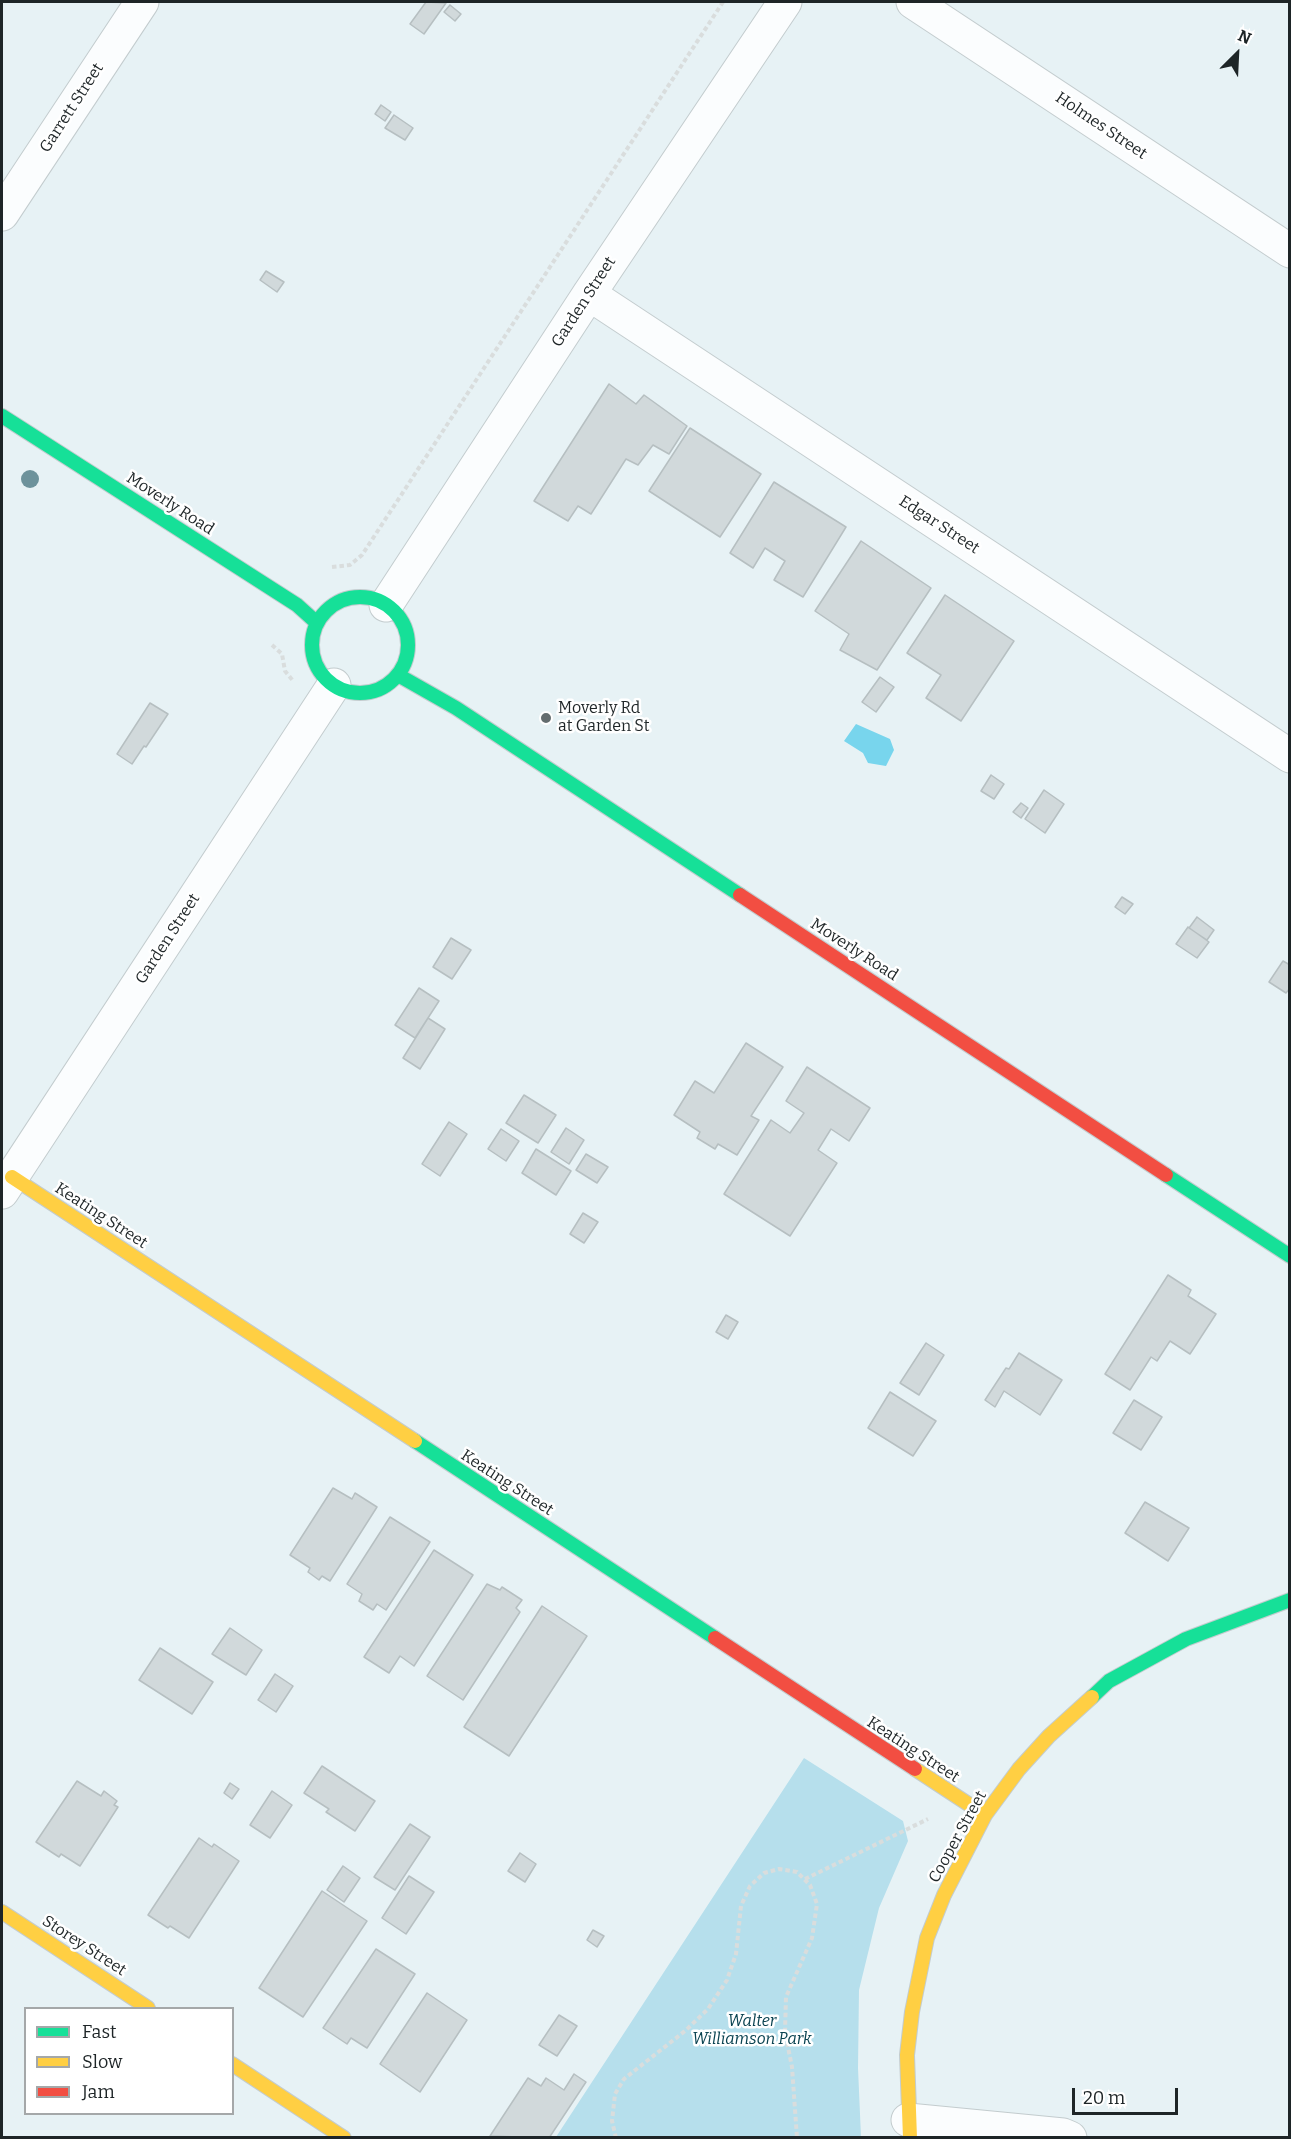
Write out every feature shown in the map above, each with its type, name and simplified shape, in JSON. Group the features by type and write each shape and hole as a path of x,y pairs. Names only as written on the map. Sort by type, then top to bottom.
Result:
{"street":[{"name":"Garrett Street","path":"2,214 142,2"},
{"name":"Garden Street","path":"386,605 589,294 785,2"},
{"name":"Holmes Street","path":"913,2 1290,251"},
{"name":"Edgar Street","path":"589,294 1290,756"},
{"name":"Moverly Road","path":"2,416 297,605 318,623"},
{"path":"361,597 386,605 398,616 406,630 408,645 406,661 398,675 388,685 375,691 346,692 333,685 320,670 312,650 313,636 318,623 326,612 336,604 348,599 361,597"},
{"name":"Moverly Road","path":"398,675 456,708 1290,1256"},
{"name":"Garden Street","path":"7,1184 333,685"},
{"name":"Keating Street","path":"7,1184 985,1815"},
{"name":"Cooper Street","path":"909,2129 908,2055 912,2012 927,1938 944,1895 985,1815 1041,1744 1109,1681 1186,1639 1290,1600"},
{"name":"Storey Street","path":"2,1912 146,2007"},
{"path":"234,2065 344,2138"},
{"path":"909,2129 1063,2135 1070,2138"}],"path":[{"path":"332,567 350,565 362,555 723,2"},
{"path":"272,645 282,654 285,671 296,684"},
{"path":"805,1879 918,1825 933,1815"},
{"path":"616,2138 612,2121 615,2094 624,2079 685,2031 708,2009 727,1980 736,1954 741,1905 750,1886 764,1873 779,1869 797,1872 805,1879 810,1885 817,1904 812,1938 786,1997 785,2032 792,2067 797,2138"}],"green space":[{"name":"Walter Williamson Park","path":"804,1758 903,1821 908,1841 879,1908 859,1990 858,2068 861,2137 556,2137"}],"water":[{"path":"856,724 890,739 894,750 886,766 868,763 863,753 844,741"}],"building":[{"path":"426,2 446,3 424,34 410,24"},
{"path":"450,5 461,14 455,21 444,12"},
{"path":"381,105 391,112 385,121 375,114"},
{"path":"394,115 413,128 405,140 385,128"},
{"path":"266,271 284,282 277,292 260,280"},
{"path":"609,384 636,404 644,395 687,426 669,454 653,445 638,465 626,459 591,514 578,506 568,521 534,501"},
{"path":"690,428 761,474 720,537 649,491"},
{"path":"774,482 846,527 803,597 774,580 785,561 765,548 753,568 730,553"},
{"path":"861,541 931,588 877,670 840,650 849,634 815,611"},
{"path":"945,595 1014,641 961,721 926,698 941,675 907,653"},
{"path":"880,677 894,687 876,712 862,702"},
{"path":"150,703 168,714 132,764 117,754"},
{"path":"991,775 1004,784 994,799 981,791"},
{"path":"1044,790 1064,804 1045,833 1025,819"},
{"path":"1021,803 1028,808 1021,818 1013,812"},
{"path":"1122,897 1133,904 1125,914 1115,907"},
{"path":"1197,917 1214,930 1207,940 1189,928"},
{"path":"1188,927 1209,942 1197,958 1176,944"},
{"path":"451,938 471,950 452,979 433,967"},
{"path":"1283,961 1290,965 1290,988 1286,993 1269,982"},
{"path":"419,988 439,1001 415,1038 395,1025"},
{"path":"428,1018 445,1029 420,1069 403,1058"},
{"path":"746,1043 783,1067 751,1116 759,1120 737,1155 718,1144 715,1149 697,1138 700,1132 674,1115 695,1081 714,1093"},
{"path":"807,1067 870,1108 849,1141 831,1129 818,1150 837,1163 790,1236 724,1194 771,1120 790,1133 804,1113 786,1101"},
{"path":"524,1095 556,1115 538,1143 506,1123"},
{"path":"449,1122 467,1134 440,1176 422,1164"},
{"path":"566,1128 584,1140 569,1164 551,1152"},
{"path":"501,1129 519,1141 506,1161 488,1149"},
{"path":"536,1149 571,1171 556,1195 522,1173"},
{"path":"586,1154 608,1167 597,1183 576,1170"},
{"path":"583,1213 598,1222 584,1243 570,1234"},
{"path":"1168,1275 1191,1290 1188,1296 1216,1314 1190,1354 1170,1341 1157,1361 1151,1357 1130,1390 1105,1374"},
{"path":"726,1315 738,1322 728,1339 716,1332"},
{"path":"926,1343 944,1355 919,1395 900,1383"},
{"path":"1019,1353 1062,1380 1040,1415 1004,1391 995,1407 985,1400"},
{"path":"890,1392 936,1421 913,1456 868,1428"},
{"path":"1134,1400 1162,1417 1141,1450 1113,1433"},
{"path":"333,1488 352,1499 355,1493 377,1507 330,1581 322,1576 319,1580 308,1572 310,1568 290,1555"},
{"path":"1145,1502 1189,1528 1168,1561 1125,1533"},
{"path":"390,1517 430,1542 386,1610 377,1604 373,1610 359,1601 362,1594 347,1584"},
{"path":"434,1550 473,1575 414,1666 400,1656 389,1673 364,1657"},
{"path":"487,1584 500,1590 502,1587 522,1600 516,1608 520,1612 463,1700 427,1676"},
{"path":"542,1606 587,1636 509,1756 464,1727"},
{"path":"230,1628 262,1650 246,1675 212,1654"},
{"path":"160,1648 213,1682 192,1714 139,1680"},
{"path":"275,1674 293,1686 276,1712 258,1700"},
{"path":"322,1766 375,1801 355,1831 326,1812 329,1809 304,1793"},
{"path":"77,1781 101,1796 104,1791 117,1801 114,1805 118,1807 80,1866 61,1854 59,1857 36,1842"},
{"path":"230,1783 239,1789 232,1799 224,1793"},
{"path":"272,1791 292,1805 270,1838 250,1825"},
{"path":"410,1824 430,1837 395,1890 374,1877"},
{"path":"199,1838 212,1847 214,1844 239,1861 189,1938 148,1915"},
{"path":"520,1853 536,1864 525,1882 508,1871"},
{"path":"343,1866 360,1878 344,1902 327,1890"},
{"path":"409,1876 434,1892 406,1934 382,1918"},
{"path":"322,1891 367,1921 303,2017 259,1988"},
{"path":"593,1930 604,1936 597,1947 587,1940"},
{"path":"376,1949 415,1974 367,2048 351,2038 347,2044 323,2028"},
{"path":"427,1993 467,2020 420,2092 380,2064"},
{"path":"559,2015 577,2026 557,2056 539,2045"},
{"path":"574,2074 586,2082 549,2138 490,2136 528,2078 541,2086 546,2078 564,2090"}],"traffic: fast":[{"path":"2,416 297,605 317,623"},
{"path":"360,597 378,601 394,611 404,627 408,645 404,663 394,679 378,689 360,693 342,689 326,679 316,663 312,645 316,627 326,611 342,601 360,597"},
{"path":"398,675 456,708 740,895"},
{"path":"1166,1175 1290,1256"},
{"path":"415,1441 715,1638"},
{"path":"1092,1697 1109,1681 1186,1639 1290,1600"}],"traffic: slow":[{"path":"12,1177 415,1441"},
{"path":"910,2138 907,2055 912,2012 927,1938 944,1895 985,1815 1019,1769 1049,1736 1092,1697"},
{"path":"915,1769 985,1815"},
{"path":"2,1912 146,2007"},
{"path":"234,2065 344,2138"}],"traffic: jam":[{"path":"740,895 1166,1175"},
{"path":"715,1638 915,1769"}],"place":[{"name":"Moverly Rd at Garden St","path":"546,718"}]}
